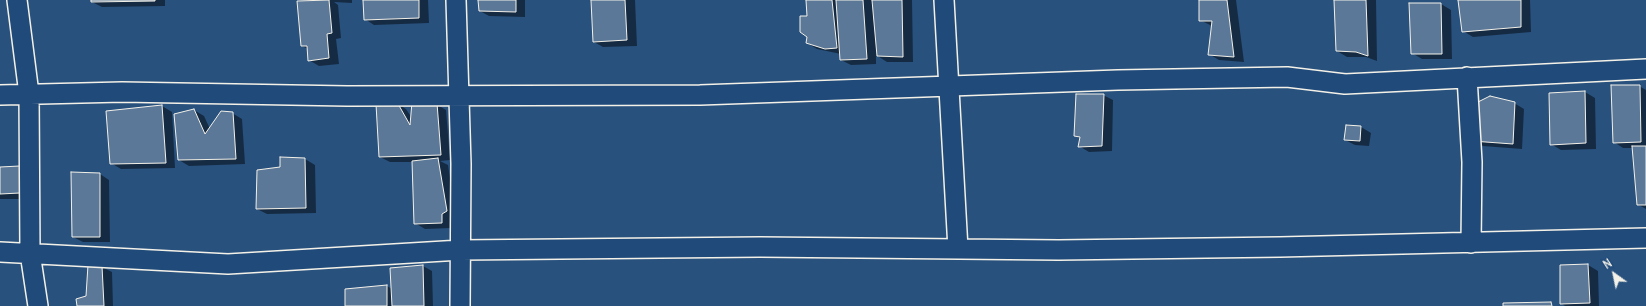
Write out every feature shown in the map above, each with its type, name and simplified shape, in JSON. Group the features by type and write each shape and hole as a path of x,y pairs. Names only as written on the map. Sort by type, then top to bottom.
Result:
{"street":[{"path":"17,0 28,94 30,253 38,306"},
{"path":"456,0 460,96 460,306"},
{"path":"944,0 958,249"},
{"path":"0,95 122,92 460,96 700,95 950,86 1287,77 1345,84 1646,69"},
{"path":"1467,77 1472,162 1471,243"},
{"path":"0,252 228,264 461,250 760,247 958,249 1280,247 1646,238"}],"building":[{"path":"91,0 155,0 155,1 91,2"},
{"path":"329,0 332,33 327,34 329,58 308,61 307,46 301,46 297,1"},
{"path":"363,0 419,0 419,18 364,20"},
{"path":"478,0 516,0 516,12 479,11"},
{"path":"591,0 625,0 627,40 593,42"},
{"path":"806,0 832,0 837,48 825,49 806,43 807,37 800,32 800,16 807,16"},
{"path":"836,0 863,0 867,59 840,60"},
{"path":"872,0 902,0 903,57 877,56"},
{"path":"1199,0 1227,0 1234,57 1208,55 1212,21 1199,21"},
{"path":"1334,0 1366,0 1368,56 1356,52 1336,51"},
{"path":"1458,0 1521,0 1521,27 1462,32"},
{"path":"1409,3 1441,3 1442,54 1411,54"},
{"path":"1611,85 1640,85 1641,142 1613,143"},
{"path":"1585,91 1586,143 1550,145 1549,93"},
{"path":"1076,94 1104,94 1102,146 1078,147 1080,137 1074,136"},
{"path":"1490,96 1515,102 1513,144 1472,141 1470,106"},
{"path":"397,102 410,125 412,102 437,103 441,155 379,157 376,104"},
{"path":"162,105 166,163 110,164 106,111"},
{"path":"194,109 205,134 221,111 233,112 236,159 178,160 174,114"},
{"path":"1346,125 1361,126 1360,141 1344,140"},
{"path":"1632,146 1646,146 1646,205 1637,205"},
{"path":"280,157 305,158 306,208 256,209 257,170 280,167"},
{"path":"438,158 447,211 442,214 442,223 414,224 412,161"},
{"path":"20,166 20,193 0,194 0,167"},
{"path":"71,172 100,173 100,237 72,237"},
{"path":"1588,264 1590,303 1560,304 1560,265"},
{"path":"88,265 102,266 104,306 77,306 76,299 86,296"},
{"path":"423,265 424,306 392,306 390,268"},
{"path":"387,285 387,306 345,306 345,289"},
{"path":"1551,302 1552,306 1503,306 1503,303"}]}
